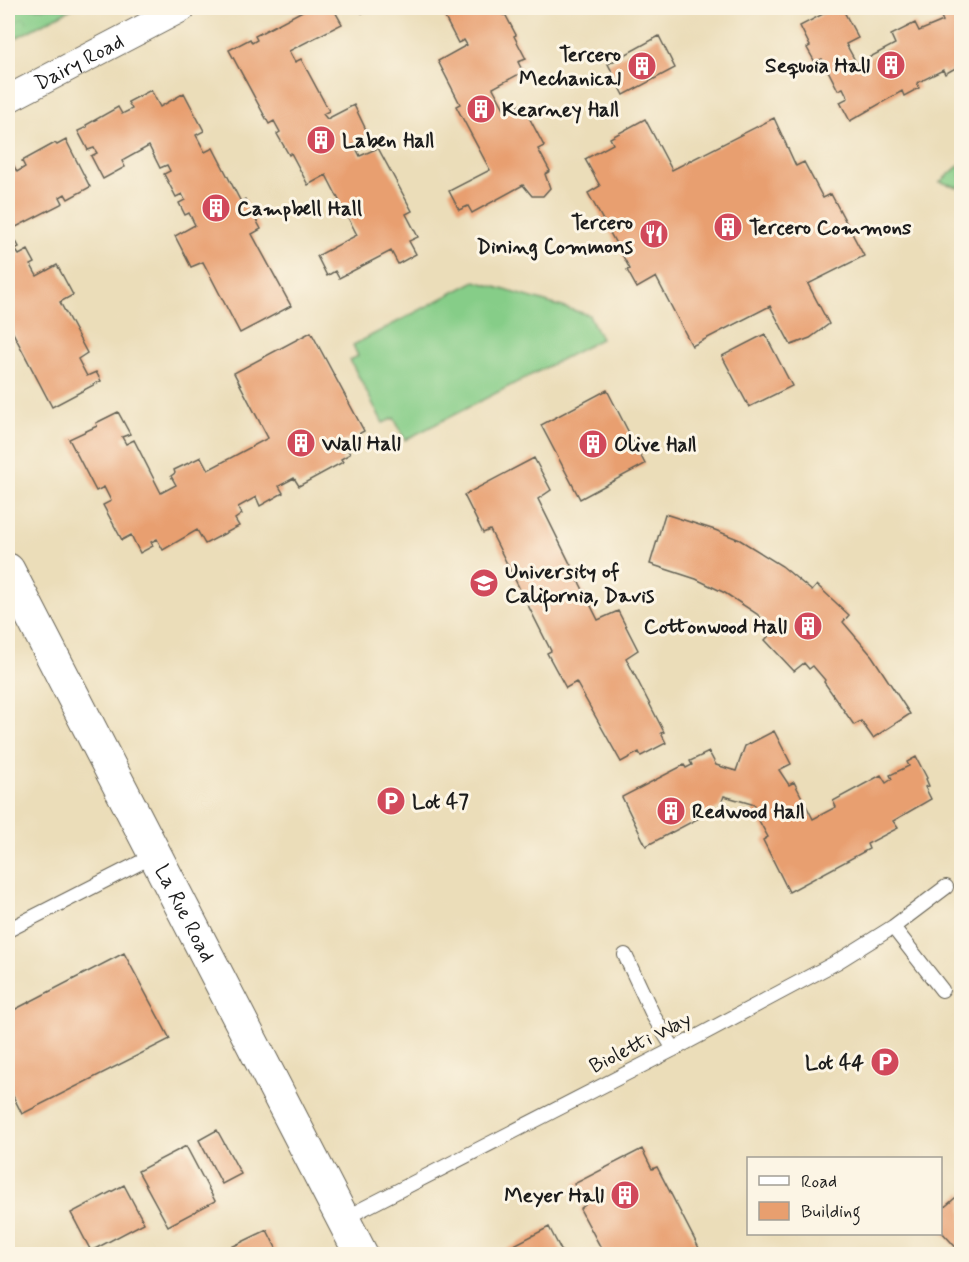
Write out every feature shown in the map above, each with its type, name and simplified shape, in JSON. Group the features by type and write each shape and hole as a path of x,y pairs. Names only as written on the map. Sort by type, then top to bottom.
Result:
{"street":[{"name":"Dairy Road","path":"8,99 182,8"},
{"name":"La Rue Road","path":"8,570 361,1254"}],"lane":[{"path":"8,930 155,855"},
{"name":"Bioletti Way","path":"343,1219 674,1049 837,962 893,927 946,887"},
{"path":"893,927 942,990"},
{"path":"625,955 657,1023 674,1049"}],"green space":[{"path":"8,8 73,8 8,42"},
{"path":"961,164 961,188 940,182"},
{"path":"475,281 589,315 601,339 405,440 394,418 383,423 350,360 358,356 353,345"}],"building":[{"name":"Laben Hall","path":"308,8 333,8 342,24 289,51 295,62 301,59 329,111 323,114 327,119 354,105 369,136 354,144 360,156 378,148 412,211 406,214 418,237 409,241 416,254 398,264 391,251 339,278 335,271 327,276 317,256 357,235 326,175 308,185 291,153 289,155 277,134 280,132 274,121 269,124 229,50 250,39 252,43 257,40 255,36"},
{"path":"359,8 373,8 362,13"},
{"name":"Kearney Hall","path":"440,8 499,8 503,15 505,14 526,59 518,62 523,72 493,88 506,112 522,104 544,146 538,149 550,171 545,174 550,188 543,196 532,196 523,185 472,213 468,206 459,210 449,191 490,170 456,106 460,104 438,61 467,45 464,40 458,43"},
{"name":"Sequoia Hall","path":"842,8 858,38 846,44 857,64 895,44 891,35 915,23 919,31 943,21 937,8 962,8 962,59 956,62 959,66 945,74 943,70 917,83 919,88 904,96 902,91 850,121 840,102 848,98 843,88 838,90 822,59 815,62 807,48 810,46 800,26 827,12 826,9"},
{"name":"Tercero Mechanical","path":"659,36 675,68 624,95 608,64"},
{"name":"Campbell Hall","path":"151,90 160,107 184,93 204,131 196,135 205,152 213,148 241,202 245,199 261,229 252,234 291,306 240,333 203,262 191,267 175,236 195,225 189,213 185,215 179,203 185,200 182,194 176,197 164,174 170,171 167,165 160,168 149,146 122,161 125,167 103,179 91,156 97,153 94,148 88,150 78,131 118,107 122,114 132,109 128,102"},
{"name":"Tercero Commons","path":"774,118 796,166 804,162 823,198 831,194 864,256 808,284 829,324 810,338 791,345 770,306 692,346 656,277 637,288 627,270 630,269 588,193 600,186 585,159 613,144 610,138 645,119 672,170"},
{"path":"66,140 90,187 68,199 65,194 60,197 63,203 10,230 19,247 15,249 19,255 28,250 35,263 31,265 37,276 57,265 73,295 60,302 87,353 78,359 87,376 96,372 101,381 52,407 12,331 8,334 8,167 13,164 17,172 25,167 22,161 55,143 57,145"},
{"name":"Wall Hall","path":"311,332 364,431 344,442 350,454 341,459 343,462 299,486 294,478 279,486 283,493 260,506 256,497 238,507 242,514 235,519 239,526 205,544 197,530 163,550 157,539 151,542 153,546 140,553 131,535 122,540 103,505 111,501 104,487 96,491 69,439 97,426 96,423 118,412 130,434 122,437 126,444 134,440 161,493 176,485 171,476 175,473 174,470 201,457 208,470 268,438 234,373"},
{"path":"765,334 792,386 749,407 722,356"},
{"name":"Olive Hall","path":"607,390 645,464 580,499 541,425"},
{"path":"534,458 551,490 538,499 598,620 618,611 638,650 626,658 664,732 661,733 666,743 641,756 639,752 621,762 576,682 566,688 547,653 551,651 490,530 483,533 464,495"},
{"name":"Cottonwood Hall","path":"665,514 740,540 782,566 812,591 817,585 849,615 843,622 872,656 910,714 873,738 861,721 854,725 824,682 825,680 813,666 809,669 804,663 794,671 765,640 774,630 757,614 725,593 696,579 650,564"},
{"name":"Redwood Hall","path":"774,731 791,764 779,770 789,785 794,782 813,819 836,807 833,801 881,775 886,783 892,779 890,775 909,766 907,762 916,757 927,778 929,786 925,787 931,799 893,821 898,828 867,844 869,849 789,892 763,840 768,837 758,819 751,817 755,805 724,796 720,807 646,846 622,797 684,765 686,768 692,765 690,761 709,752 716,765 736,771 745,746"},
{"path":"124,953 170,1039 22,1114 8,1086 8,1013"},
{"path":"217,1130 241,1174 222,1184 199,1140"},
{"path":"186,1146 215,1201 168,1226 138,1171"},
{"name":"Meyer Hall","path":"642,1149 652,1169 657,1167 702,1254 593,1254 602,1250 580,1209 585,1205 574,1184"},
{"path":"124,1185 144,1223 91,1251 71,1213"},
{"path":"962,1192 962,1254 942,1232 942,1209"},
{"name":"Meyer Hall","path":"549,1227 563,1254 497,1254"},
{"path":"267,1230 279,1254 217,1254"}],"place":[{"name":"Sequoia Hall","path":"891,65"},
{"name":"Tercero Mechanical","path":"642,66"},
{"name":"Kearney Hall","path":"481,109"},
{"name":"Laben Hall","path":"321,140"},
{"name":"Campbell Hall","path":"216,208"},
{"name":"Tercero Commons","path":"728,227"},
{"name":"Tercero Dining Commons","path":"654,234"},
{"name":"Wall Hall","path":"301,443"},
{"name":"Olive Hall","path":"593,444"},
{"name":"University of California, Davis","path":"484,583"},
{"name":"Cottonwood Hall","path":"808,626"},
{"name":"Lot 47","path":"391,801"},
{"name":"Redwood Hall","path":"671,811"},
{"name":"Lot 44","path":"885,1062"},
{"name":"Meyer Hall","path":"625,1195"}]}
